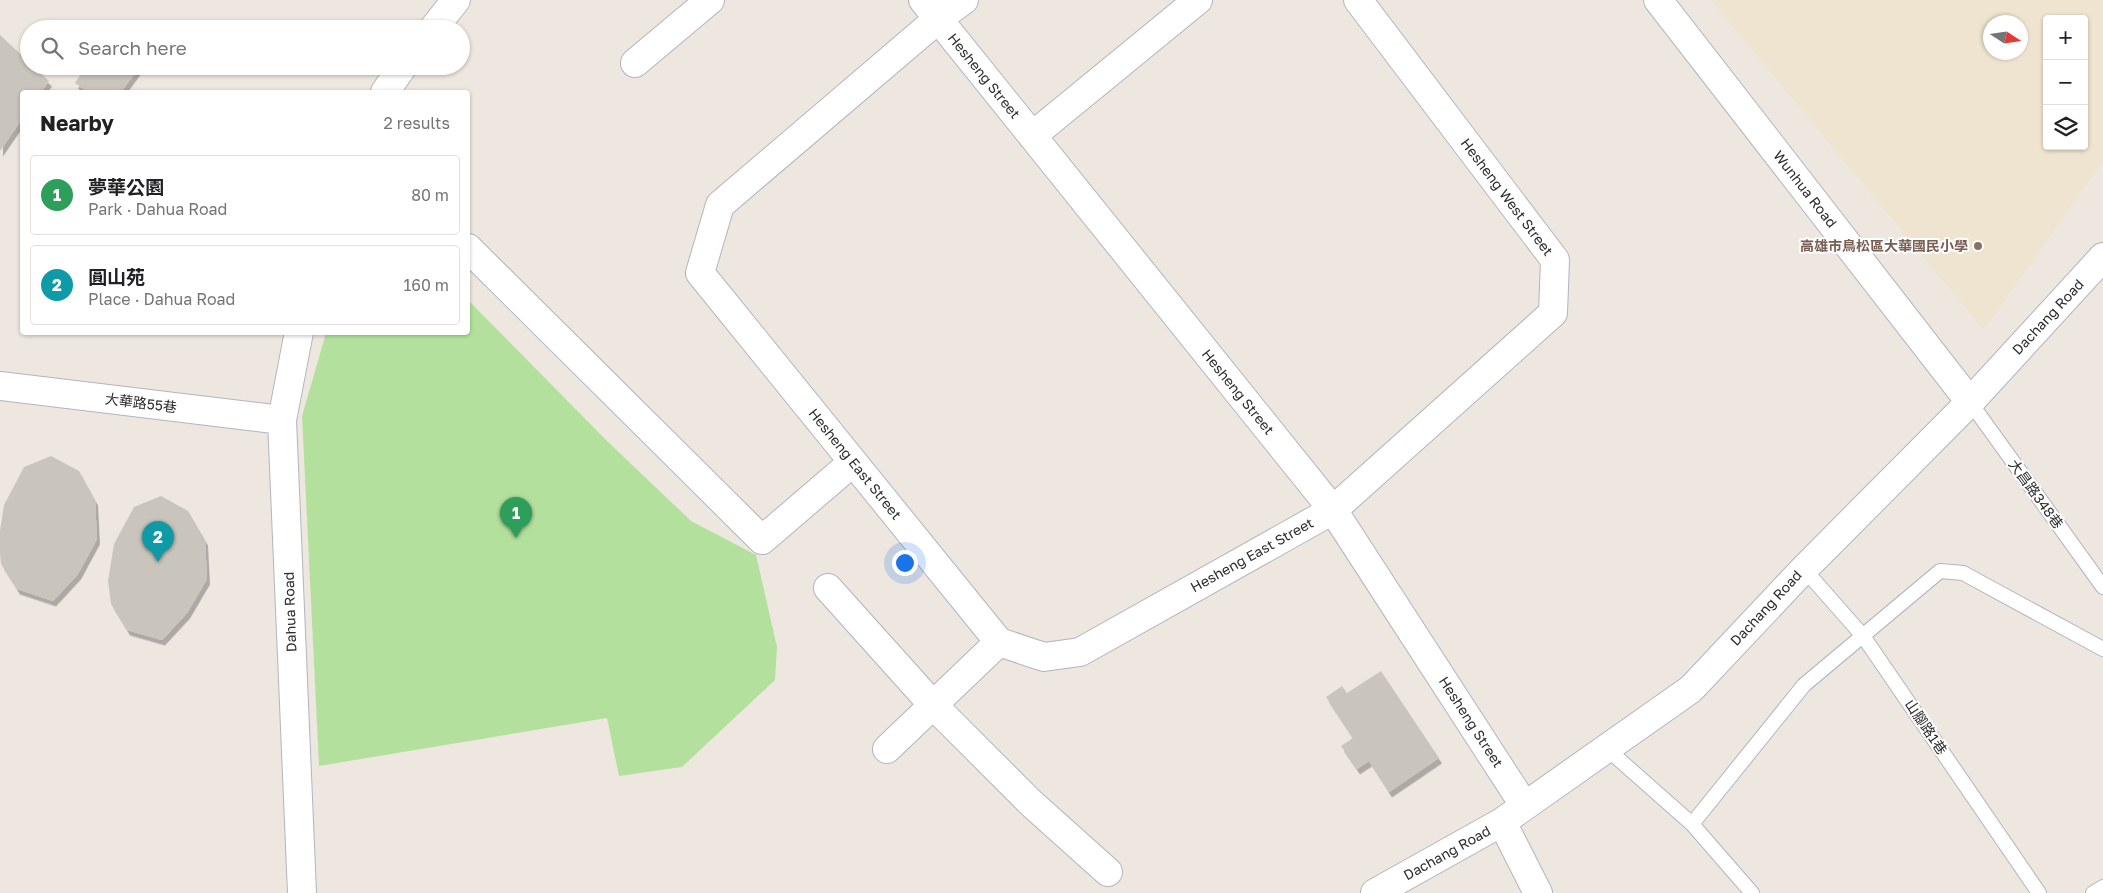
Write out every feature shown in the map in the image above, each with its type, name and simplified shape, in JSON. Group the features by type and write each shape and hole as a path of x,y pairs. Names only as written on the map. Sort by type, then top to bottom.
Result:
{"street":[{"path":"440,20 456,0"},
{"path":"635,63 710,0"},
{"path":"930,10 964,0"},
{"path":"1032,136 1198,0"},
{"name":"Hesheng West Street","path":"1333,510 1553,313 1554,260 1358,0"},
{"name":"Wunhua Road","path":"1658,0 1970,402"},
{"name":"Hesheng Street","path":"930,10 1333,510 1524,804"},
{"name":"Hesheng East Street","path":"930,10 720,205 700,273 1000,642 1044,657 1080,652 1333,510"},
{"path":"386,90 397,75"},
{"path":"470,250 762,540 853,462"},
{"name":"Dachang Road","path":"1375,893 1502,822 1524,804 1691,689 1804,569 1970,402 2103,257"},
{"name":"Dahua Road","path":"299,335 282,420 302,893"},
{"name":"大華路55巷","path":"0,386 282,420"},
{"path":"828,588 933,705 1031,803 1108,872"},
{"path":"887,749 1000,642"},
{"path":"1502,822 1538,893"}],"lane":[{"name":"大昌路348巷","path":"1970,402 2103,587"},
{"name":"山腳路1巷","path":"1804,569 1863,636 2038,893"},
{"path":"1692,824 1804,685 1940,571 1963,572 2103,648"},
{"path":"1606,748 1692,824 1752,893"},
{"path":"2092,893 2103,887"}],"shaded area":[{"name":"高雄市鳥松區大華國民小學","path":"1711,0 2103,0 2103,161 1984,330"}],"green space":[{"path":"470,302 607,441 691,521 756,555 777,647 775,680 682,767 619,776 607,718 319,766 302,416 325,335 470,335"}],"building":[{"path":"0,35 20,54 20,75 43,75 49,81 42,90 20,90 20,122 0,151"},
{"path":"80,75 133,75 122,90 85,90 75,83"},
{"path":"51,456 79,471 95,500 97,539 78,574 53,601 17,589 1,564 0,553 0,531 4,505 24,467"},
{"path":"161,496 188,511 205,540 207,579 187,613 162,640 127,630 111,604 108,581 114,544 134,507"},
{"path":"1381,671 1439,758 1389,792 1369,761 1357,769 1341,746 1353,738 1326,697 1342,686 1347,693"}],"place":[{"name":"高雄市鳥松區大華國民小學","path":"1978,246"},
{"name":"夢華公園","path":"516,538"},
{"name":"圓山苑","path":"158,562"}]}
